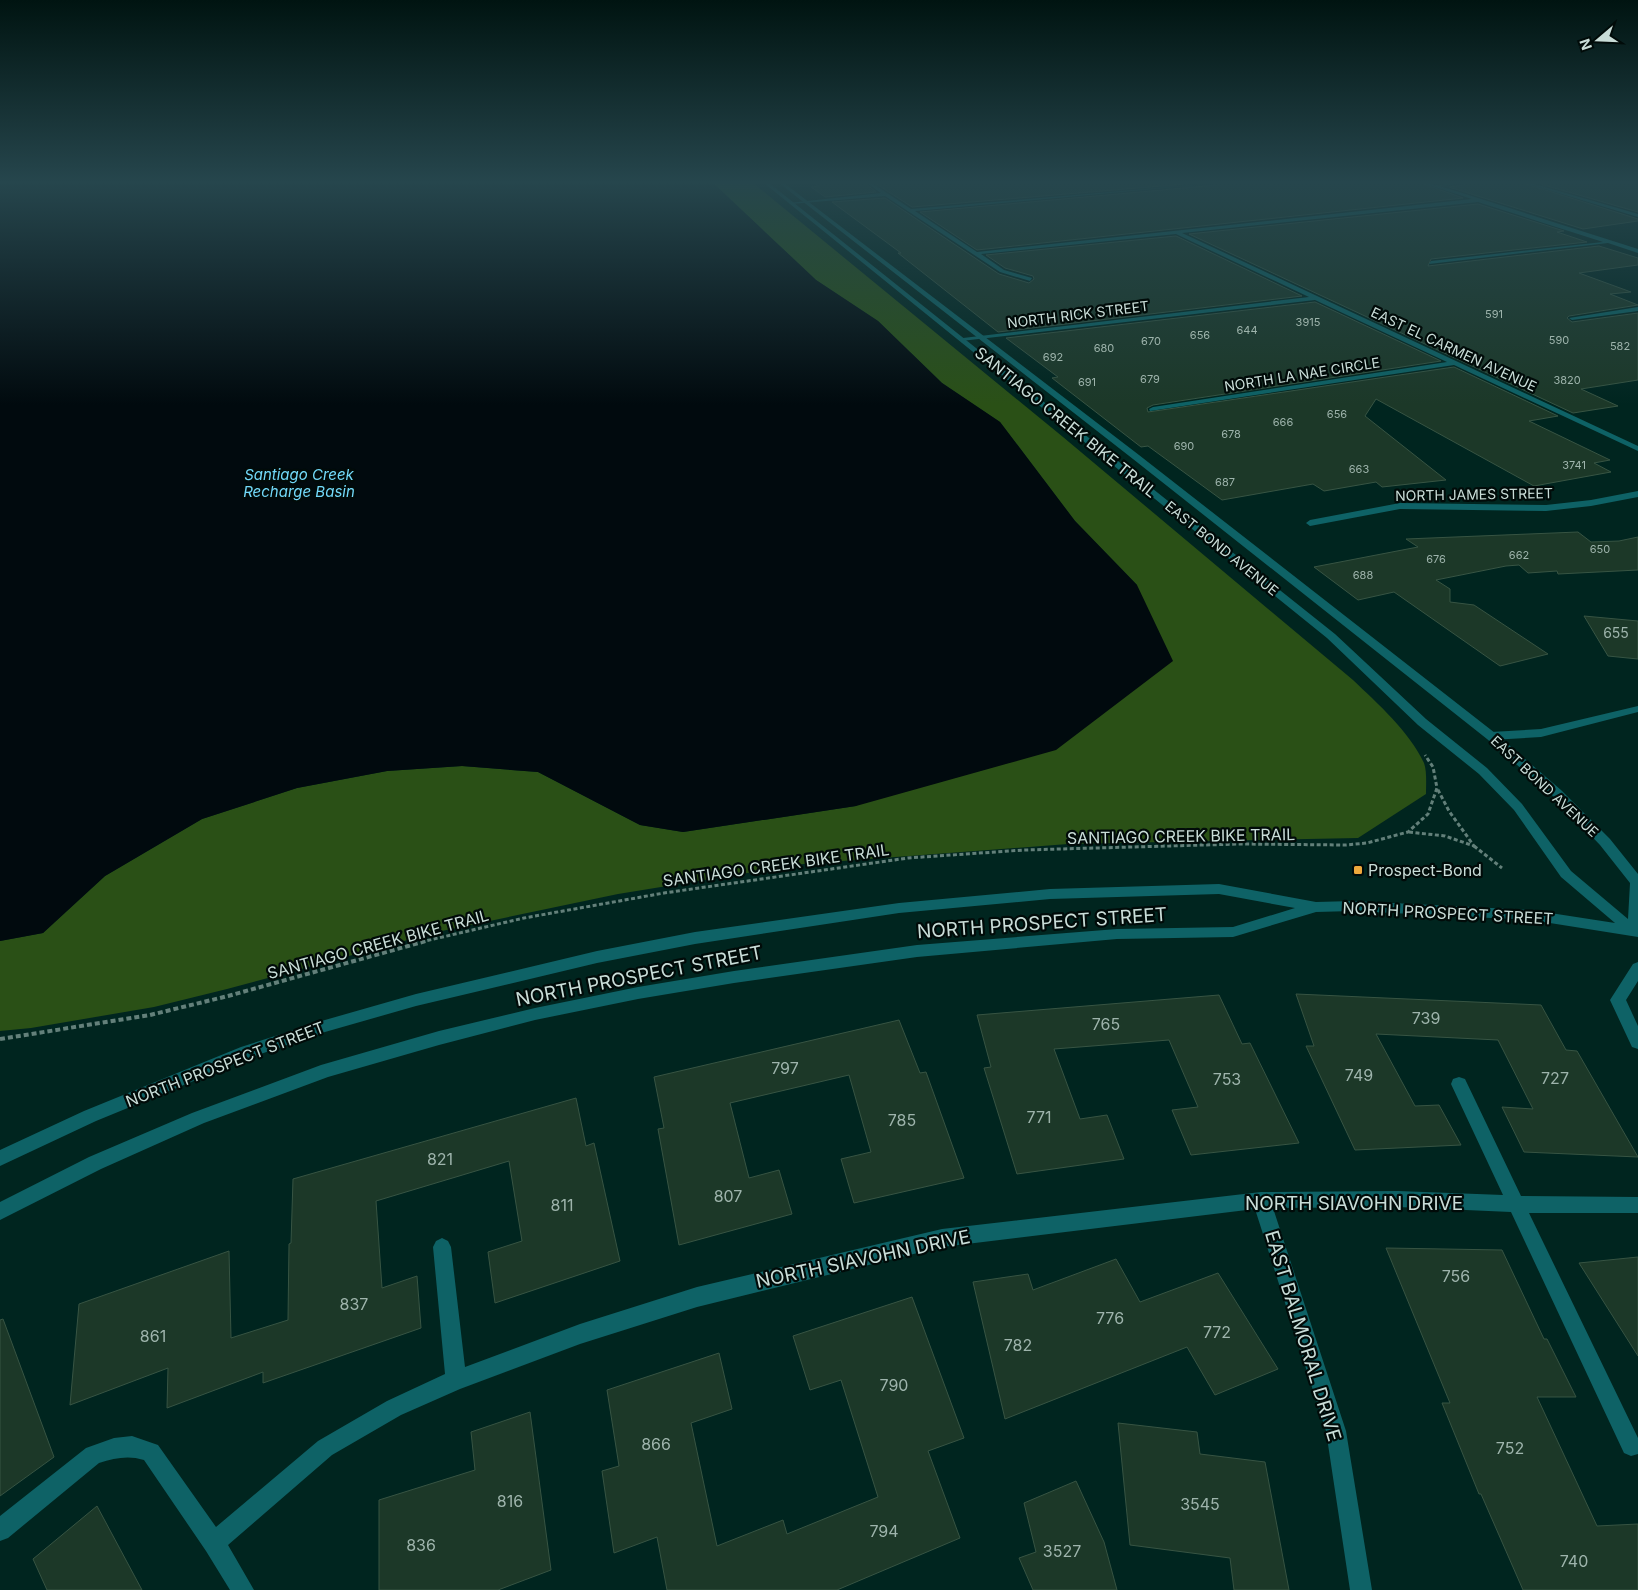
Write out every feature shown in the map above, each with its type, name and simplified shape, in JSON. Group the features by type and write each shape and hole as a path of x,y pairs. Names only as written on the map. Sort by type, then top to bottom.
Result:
{"street":[{"name":"EAST BOND AVENUE","path":"859,257 1331,636 1422,722 1483,771 1518,807 1566,874 1637,935"},
{"name":"EAST BOND AVENUE","path":"877,257 1491,736 1557,793 1605,842 1637,882 1637,935"},
{"path":"984,257 1002,271 1030,279"},
{"name":"EAST EL CARMEN AVENUE","path":"1229,257 1638,449"},
{"path":"1431,263 1480,257"},
{"name":"NORTH RICK STREET","path":"962,340 1315,298"},
{"path":"1572,318 1638,309"},
{"name":"NORTH LA NAE CIRCLE","path":"1153,409 1455,364"},
{"name":"NORTH JAMES STREET","path":"1310,523 1400,506 1546,508 1591,503 1638,494"},
{"path":"1491,736 1541,732 1638,708"},
{"name":"NORTH PROSPECT STREET","path":"0,1158 90,1116 247,1052 325,1026 416,1000 598,957 772,926 899,908 1050,894 1219,889 1316,907 1353,906 1531,915 1637,935"},
{"name":"NORTH PROSPECT STREET","path":"0,1211 95,1163 216,1111 327,1070 439,1038 535,1014 638,993 734,977 917,951 1117,934 1233,932 1316,907"},
{"path":"1638,968 1618,1000 1638,1042"},
{"path":"1459,1084 1631,1446"},
{"name":"NORTH SIAVOHN DRIVE","path":"214,1543 325,1448 394,1408 456,1380 580,1334 697,1297 942,1238 1261,1200 1398,1200 1516,1204 1638,1205"},
{"name":"EAST BALMORAL DRIVE","path":"1261,1200 1336,1431 1361,1590"},
{"path":"442,1248 456,1380"},
{"path":"0,1530 93,1455 114,1448 132,1446 151,1452 214,1543 243,1590"}],"path":[{"path":"1424,753 1433,767 1437,788 1449,811 1474,846 1502,868"},
{"name":"SANTIAGO CREEK BIKE TRAIL","path":"0,1040 150,1015 228,996 400,947 524,918 664,892 908,858 1024,850 1183,846 1346,845 1367,843 1408,832 1428,814 1437,788"},
{"path":"1408,832 1445,836 1474,846"}],"green space":[{"path":"792,257 844,257 1063,437 1353,680 1392,718 1418,751 1425,766 1426,794 1358,838 1068,844 803,864 618,894 437,932 154,1007 31,1028 0,1031 0,941 43,933 105,876 202,819 297,788 387,771 462,766 538,772 640,825 683,832 856,806 1137,585 1075,521 1000,422 942,383 878,321 816,280"}],"water":[{"name":"Santiago Creek Recharge Basin","path":"0,257 792,257 816,280 878,321 942,383 1000,422 1075,521 1137,585 1173,661 1056,750 856,806 683,832 640,825 538,772 462,766 387,771 297,788 202,819 105,876 43,933 0,941"}],"building":[{"path":"903,257 974,257 999,274 1029,283 1034,279 1033,276 1005,268 989,257 1221,257 1302,296 998,332"},
{"path":"1239,257 1448,257 1431,259 1428,266 1503,257 1638,258 1638,265 1579,273 1631,292 1610,294 1638,305 1569,316 1567,318 1572,322 1638,313 1638,380 1581,389 1618,406 1573,413"},
{"path":"1315,302 1441,361 1153,405 1147,408 1148,412 1454,367 1558,416 1529,421 1610,460 1594,463 1611,472 1534,486 1376,399 1365,416 1446,480 1382,487 1376,482 1324,491 1313,484 1222,500 1148,446 1141,447 1052,378 1058,377 1006,338"},
{"path":"1578,532 1591,542 1619,541 1638,537 1638,570 1558,574 1557,571 1528,573 1519,565 1436,580 1450,589 1450,602 1474,605 1548,654 1500,666 1394,592 1358,600 1314,567 1418,547 1406,539"},
{"path":"1584,616 1638,621 1638,659 1608,656"},
{"path":"1296,994 1541,1005 1566,1050 1577,1051 1638,1157 1524,1152 1502,1107 1533,1109 1498,1040 1376,1034 1415,1106 1439,1105 1461,1145 1355,1150 1306,1046 1314,1046"},
{"path":"1219,995 1242,1044 1250,1043 1299,1143 1191,1155 1172,1110 1198,1107 1169,1040 1054,1049 1080,1119 1107,1115 1124,1159 1017,1174 984,1068 991,1067 977,1015"},
{"path":"899,1020 920,1073 926,1072 964,1178 854,1203 841,1159 871,1152 849,1075 730,1103 749,1178 779,1170 792,1214 679,1245 658,1129 664,1128 654,1077"},
{"path":"576,1098 586,1146 594,1143 620,1261 495,1303 488,1252 522,1241 509,1161 376,1201 382,1288 417,1276 421,1328 263,1383 263,1372 167,1408 168,1368 70,1405 79,1304 229,1251 231,1338 288,1320 289,1244 291,1243 293,1179"},
{"path":"1386,1248 1502,1250 1544,1339 1547,1339 1576,1397 1537,1397 1597,1526 1638,1524 1638,1590 1523,1590 1481,1494 1479,1494 1442,1403 1450,1403"},
{"path":"1638,1257 1638,1356 1579,1263"},
{"path":"1116,1259 1140,1302 1218,1273 1278,1369 1215,1395 1187,1347 1005,1419 973,1282 1028,1274 1033,1290"},
{"path":"912,1297 964,1438 928,1451 960,1538 837,1590 667,1590 657,1537 614,1553 602,1471 619,1466 607,1390 719,1353 732,1409 691,1423 717,1546 783,1520 787,1534 878,1497 841,1380 810,1390 793,1336"},
{"path":"3,1319 54,1457 0,1496 0,1320"},
{"path":"530,1412 551,1570 498,1590 379,1590 379,1500 475,1470 471,1432"},
{"path":"1118,1423 1197,1432 1200,1454 1265,1462 1289,1590 1234,1590 1230,1558 1130,1545"},
{"path":"1076,1481 1104,1542 1117,1590 1033,1590 1019,1558 1036,1552 1024,1503"},
{"path":"97,1506 142,1590 47,1590 33,1559"}],"place":[{"name":"Prospect-Bond","path":"1358,870"}]}
